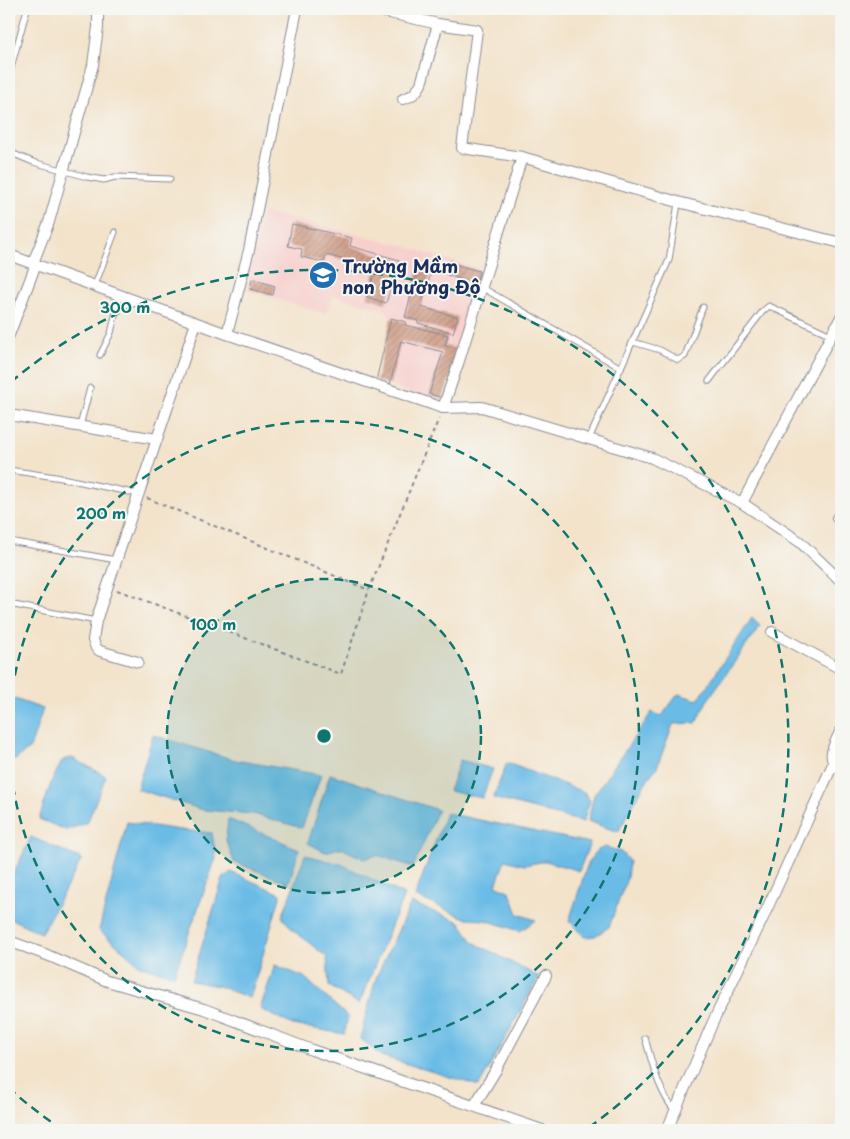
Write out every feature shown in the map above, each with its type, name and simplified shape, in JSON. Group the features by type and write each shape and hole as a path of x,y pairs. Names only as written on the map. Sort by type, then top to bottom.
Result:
{"street":[{"path":"9,335 49,222 93,65 98,27 98,9"},
{"path":"227,334 249,250 297,9"},
{"path":"372,9 390,11 438,24 477,30 462,148 522,157 678,202 841,243"},
{"path":"403,99 412,96 421,84 438,24"},
{"path":"443,408 522,157"},
{"path":"9,255 227,334 443,408 482,407 652,458 742,503 800,542 841,581"},
{"path":"742,503 841,317"},
{"path":"138,662 96,648 94,640 96,621 196,323"},
{"path":"9,415 157,439"},
{"path":"772,632 841,668"},
{"path":"667,1130 712,1024 837,767 831,759 834,744 841,730"},
{"path":"9,941 107,982 204,1009 312,1050 542,1130"},
{"path":"474,1106 496,1070 546,976"}],"lane":[{"path":"9,75 28,9"},
{"path":"9,152 33,162 104,180 116,177 170,179"},
{"path":"589,439 669,260 678,202"},
{"path":"95,285 115,232"},
{"path":"481,287 621,368"},
{"path":"100,354 111,333 120,295"},
{"path":"709,381 763,311 769,306 832,335"},
{"path":"633,342 660,350 678,360 682,359 685,356 704,307"},
{"path":"80,426 90,388"},
{"path":"9,470 62,478 139,494"},
{"path":"9,541 117,560"},
{"path":"9,604 96,621"},
{"path":"645,1038 660,1086 669,1104 675,1110"}],"path":[{"path":"108,587 341,674 369,590 443,408"},
{"path":"139,494 369,590"}],"shaded area":[{"path":"262,212 397,244 481,270 464,337 441,402 376,381 391,318 386,310 334,296 325,314 247,290"}],"water":[{"path":"752,618 760,626 707,701 696,723 673,724 657,767 647,780 618,832 588,821 594,795 652,712 661,717 678,694 698,700"},
{"path":"9,697 43,709 30,748 15,760 9,757"},
{"path":"153,735 235,760 321,775 302,828 253,814 203,810 137,789"},
{"path":"72,758 106,776 87,823 66,830 39,819 52,780 63,760"},
{"path":"460,760 493,769 482,798 449,791"},
{"path":"507,763 584,792 590,801 583,822 493,798"},
{"path":"330,774 438,810 413,867 377,855 364,859 341,848 325,852 308,843"},
{"path":"446,813 590,843 579,871 546,861 524,865 505,860 496,885 510,892 518,914 536,920 520,931 485,920 467,919 415,896"},
{"path":"228,819 299,849 289,883 234,862 226,840"},
{"path":"127,822 212,833 216,858 174,975 141,966 99,930"},
{"path":"31,837 82,859 41,933 9,918 9,883"},
{"path":"605,847 621,852 629,861 627,878 609,927 595,936 585,937 569,921 588,863 596,851"},
{"path":"305,855 341,864 404,895 359,1004 329,986 327,957 294,931 282,917"},
{"path":"231,872 281,894 250,998 218,986 191,981 223,878"},
{"path":"411,903 460,922 473,942 539,977 479,1086 381,1056 360,1038 376,978"},
{"path":"275,965 304,977 348,1017 344,1034 293,1025 260,1009"}],"building":[{"path":"292,224 352,238 350,246 399,260 386,303 367,297 376,268 326,255 324,262 301,257 302,249 288,246"},
{"path":"451,263 479,271 476,284 447,275"},
{"path":"419,266 432,269 421,307 458,317 453,333 418,323 418,321 405,317"},
{"path":"252,279 275,286 273,295 250,289"},
{"path":"391,318 406,322 405,325 448,335 445,346 460,349 443,398 429,394 443,352 401,341 390,384 376,381"}],"place":[{"name":"Trường Mầm non Phương Độ","path":"323,275"}]}
